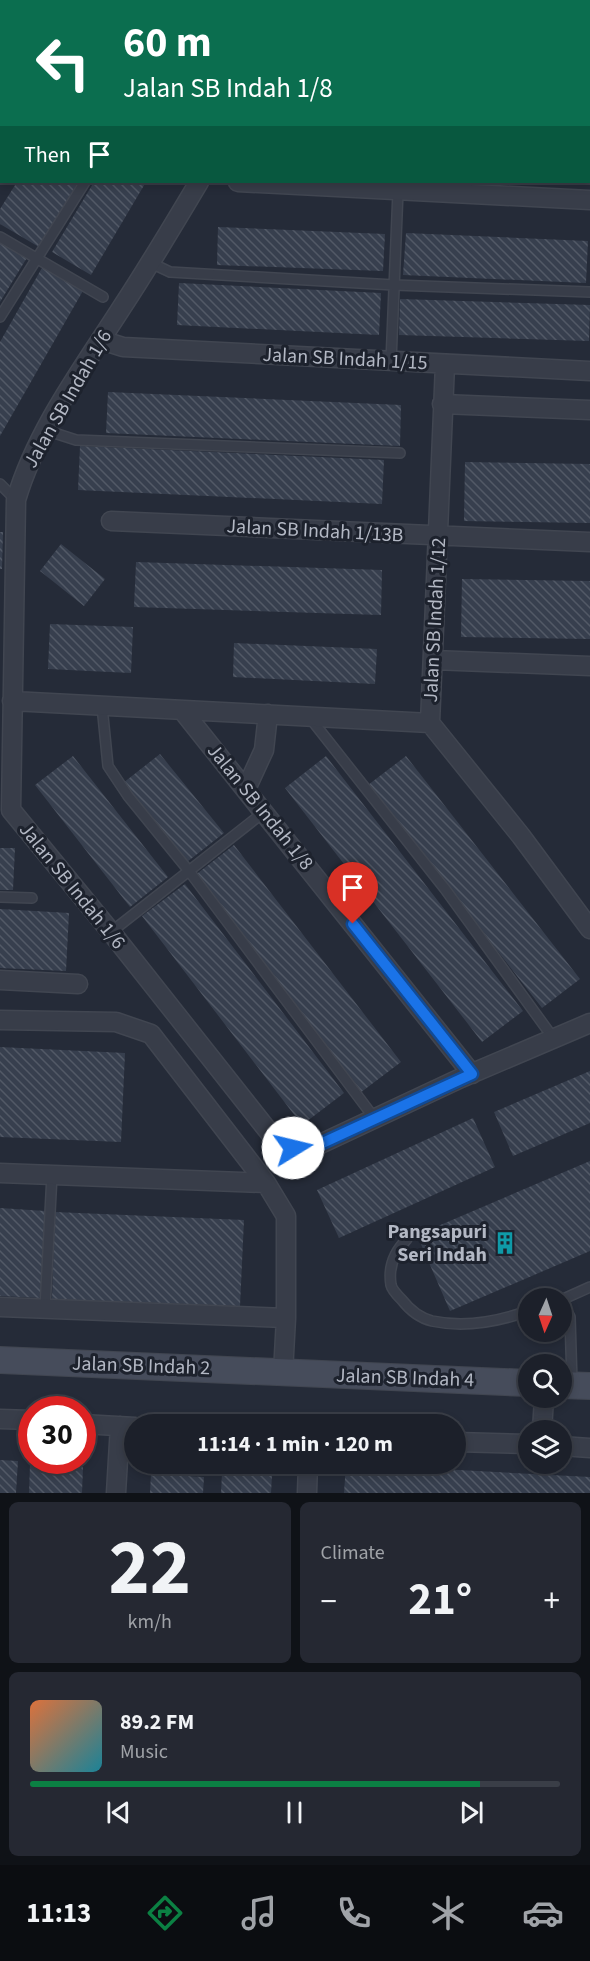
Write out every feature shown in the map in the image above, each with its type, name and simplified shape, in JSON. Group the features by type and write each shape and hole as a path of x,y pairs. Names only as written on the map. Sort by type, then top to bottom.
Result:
{"street":[{"name":"Jalan SB Indah 1/6","path":"198,183 45,430 24,473 16,500 12,701 6,811 111,932 273,1137 293,1148 316,1146 375,1119"},
{"path":"256,183 590,200"},
{"name":"Jalan SB Indah 1/15","path":"101,340 123,347 590,371"},
{"name":"Jalan SB Indah 1/12","path":"445,364 430,723 521,836 590,929"},
{"path":"442,404 590,410"},
{"name":"Jalan SB Indah 1/13B","path":"111,521 590,542"},
{"path":"434,660 590,666"},
{"path":"12,701 430,723"},
{"name":"Jalan SB Indah 1/8","path":"182,710 472,1074"},
{"path":"246,789 264,750 268,714"},
{"path":"0,980 78,984"},
{"path":"0,1020 116,1022 151,1034 266,1183 286,1216 286,1318 283,1372"},
{"path":"375,1119 590,1023"},
{"path":"0,1173 266,1183"},
{"path":"0,1307 286,1318"},
{"name":"Jalan SB Indah 2","path":"0,1360 283,1372"},
{"name":"Jalan SB Indah 4","path":"283,1372 518,1383"},
{"path":"0,1419 18,1420"},
{"path":"96,1425 124,1426"},
{"path":"466,1442 518,1444"},
{"path":"572,1447 590,1448"},
{"path":"116,1493 124,1448"},
{"path":"307,1493 308,1474"}],"lane":[{"path":"0,317 84,183"},
{"path":"391,362 398,191"},
{"path":"0,237 103,297"},
{"path":"151,262 170,272 394,285 590,292"},
{"path":"45,430 76,440 400,453"},
{"path":"0,484 16,500"},
{"path":"102,706 108,766 128,796 189,871 375,1119"},
{"path":"309,717 445,889 554,1039"},
{"path":"111,932 264,812"},
{"path":"0,897 32,898"},
{"path":"45,1308 52,1175"},
{"path":"407,1239 396,1250 391,1267 391,1287 409,1309 430,1320 468,1324 493,1322 518,1314"},
{"path":"572,1295 590,1287"},
{"path":"571,1342 574,1385"}],"building":[{"path":"16,183 77,183 39,247 0,224 0,209"},
{"path":"93,183 145,183 91,275 52,252"},
{"path":"218,227 385,234 383,271 217,265"},
{"path":"406,233 588,241 586,283 403,275"},
{"path":"0,239 28,256 0,302"},
{"path":"43,266 84,289 0,436 0,342"},
{"path":"179,283 381,293 379,335 177,325"},
{"path":"400,299 590,305 589,341 399,335"},
{"path":"108,392 401,405 400,446 106,433"},
{"path":"80,446 384,460 382,504 78,490"},
{"path":"465,462 590,464 590,523 464,521"},
{"path":"0,532 3,532 2,569 0,569"},
{"path":"61,544 105,579 84,606 40,571"},
{"path":"136,562 382,570 381,615 134,607"},
{"path":"462,579 590,581 590,639 461,637"},
{"path":"50,624 133,627 131,673 48,669"},
{"path":"234,643 377,649 375,684 233,677"},
{"path":"160,754 224,833 187,862 123,783"},
{"path":"73,756 168,877 130,907 35,785"},
{"path":"326,756 523,1011 482,1042 285,788"},
{"path":"406,756 580,979 542,1008 368,785"},
{"path":"234,845 401,1062 360,1093 194,876"},
{"path":"0,848 15,848 13,890 0,890"},
{"path":"185,884 344,1093 302,1125 142,916"},
{"path":"0,909 69,913 66,971 0,968"},
{"path":"0,1047 125,1053 121,1142 0,1137"},
{"path":"590,1071 590,1123 513,1156 494,1112"},
{"path":"473,1118 495,1167 339,1238 317,1190"},
{"name":"Pangsapuri Seri Indah","path":"590,1161 590,1251 450,1311 417,1235"},
{"path":"0,1208 45,1211 41,1298 0,1296"},
{"path":"55,1212 244,1220 240,1306 52,1299"},
{"path":"0,1460 18,1461 16,1493 0,1493"},
{"path":"466,1470 590,1477 590,1493 344,1493 345,1474 466,1474"},
{"path":"30,1474 83,1474 82,1493 29,1493"},
{"path":"151,1474 204,1477 203,1493 150,1493"},
{"path":"222,1474 272,1475 271,1493 221,1493"}],"place":[{"name":"Pangsapuri Seri Indah","path":"505,1243"}],"route":[{"path":"293,1148 316,1146 472,1074 353,924"}]}
